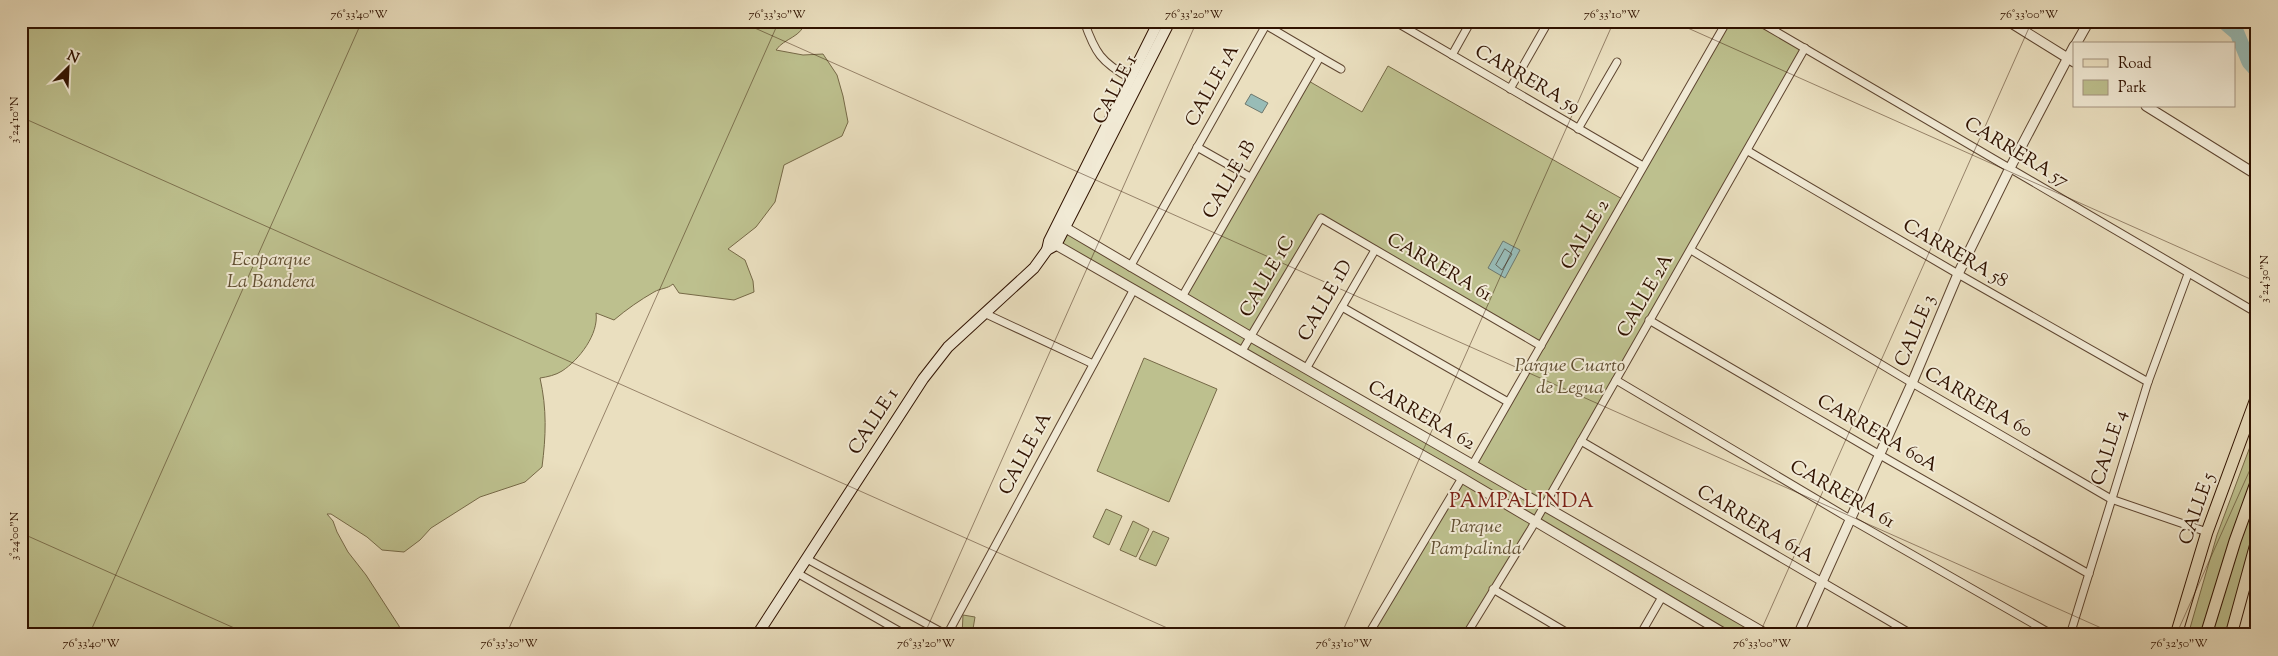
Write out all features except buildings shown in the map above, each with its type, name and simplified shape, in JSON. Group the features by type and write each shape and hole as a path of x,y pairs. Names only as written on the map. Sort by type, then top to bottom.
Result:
{"main road":[{"name":"CALLE 1","path":"1062,226 1159,21"},
{"name":"CALLE 1","path":"757,635 923,379 948,347 1034,268 1051,245 1170,21"},
{"name":"CALLE 5","path":"2176,635 2207,532 2257,396"},
{"name":"CALLE 5","path":"2183,635 2213,533 2257,415"},
{"path":"2206,635 2235,540 2257,480"},
{"path":"2230,635 2257,540"}],"street":[{"path":"1084,21 1096,53 1112,68 1130,79"},
{"name":"CARRERA 59","path":"1394,21 1643,166"},
{"path":"1452,55 1471,21"},
{"name":"CALLE 2","path":"1472,464 1727,21"},
{"name":"CARRERA 57","path":"1758,21 2257,313"},
{"path":"2008,21 2071,60"},
{"name":"CALLE 3","path":"2077,42 2089,21"},
{"path":"1262,23 1341,69"},
{"name":"CALLE 1A","path":"1130,267 1197,147 1262,23"},
{"path":"1510,88 1547,24"},
{"name":"CALLE 2A","path":"1466,635 1535,522 1649,320 1748,151 1804,48"},
{"name":"CALLE 1B","path":"1182,297 1320,57"},
{"name":"CALLE 3","path":"1798,635 1912,383 1958,274 2010,168 2071,60"},
{"path":"1578,129 1617,62"},
{"path":"2149,108 2257,175"},
{"path":"1197,147 1250,177"},
{"name":"CARRERA 58","path":"1748,151 2148,382"},
{"name":"CARRERA 61","path":"1321,218 1540,346"},
{"name":"CALLE 1C","path":"1242,352 1321,218"},
{"name":"CARRERA 62","path":"1062,226 1251,338 1768,635"},
{"name":"CARRERA 62","path":"1051,245 1134,289 1462,478 1727,635"},
{"name":"CALLE 1D","path":"1306,369 1375,250"},
{"name":"CARRERA 60","path":"1691,250 1912,383 2111,499 2207,532"},
{"name":"CALLE 4","path":"2070,635 2148,382 2188,274"},
{"name":"CALLE 1A","path":"947,635 1134,289"},
{"path":"1342,307 1508,402"},
{"path":"984,313 1093,364"},
{"name":"CARRERA 60A","path":"1649,320 2089,574"},
{"name":"CARRERA 61","path":"1616,380 1850,519 2053,635"},
{"path":"1377,430 1386,415"},
{"name":"CARRERA 61A","path":"1581,441 1912,635"},
{"path":"1368,635 1462,478"},
{"path":"807,559 947,635"},
{"path":"797,573 906,635"},
{"path":"2245,583 2257,589"},
{"path":"1493,589 1571,635"},
{"path":"1640,635 1662,597"}],"green space":[{"name":"Ecoparque La Bandera","path":"21,21 805,21 801,31 776,50 803,55 823,54 837,75 848,122 842,136 784,165 775,202 756,227 728,249 745,260 753,281 754,292 734,300 679,293 673,284 649,295 614,320 596,313 596,321 591,338 575,360 557,374 540,378 545,422 542,467 525,482 480,497 431,528 420,540 404,552 382,550 367,537 331,514 327,514 333,521 348,552 366,575 399,626 402,635 21,635"},
{"path":"1727,21 1758,21 1805,48 1544,506 1768,635 1727,635 1535,522 1466,635 1368,635 1462,478 1056,245 1065,228 1182,297 1307,80 1362,112 1388,66 1624,200","holes":["1321,218 1540,346 1473,464 1251,338"]},
{"path":"1144,358 1217,389 1169,502 1097,471"},
{"path":"2257,428 2257,540 2231,635 2188,635 2217,535"},
{"path":"1106,509 1122,516 1109,545 1093,537"},
{"path":"1133,521 1149,529 1136,557 1120,550"},
{"path":"1153,531 1169,538 1156,566 1139,559"},
{"path":"963,615 975,617 972,635 962,635"}],"water":[{"path":"1251,94 1268,103 1262,113 1245,104"},
{"path":"1503,241 1520,250 1505,278 1488,268"}],"waterway":[{"path":"2223,21 2237,33 2249,62 2257,71"}],"district":[{"name":"PAMPALINDA","path":"1522,502"}],"park label":[{"name":"Parque Cuarto de Legua","path":"1570,377"},
{"name":"Parque Pampalinda","path":"1476,538"}]}
